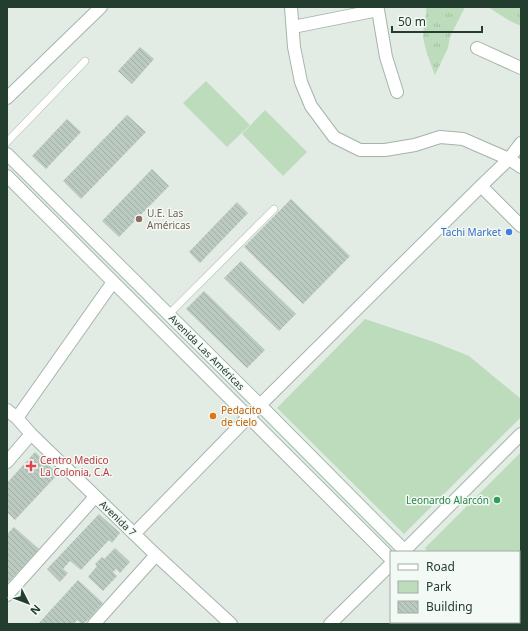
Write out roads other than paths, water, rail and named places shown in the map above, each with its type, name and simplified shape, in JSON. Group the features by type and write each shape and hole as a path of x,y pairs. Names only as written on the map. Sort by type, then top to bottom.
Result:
{"street":[{"path":"291,7 294,47 300,82 311,106 334,137 360,150 385,150 415,145 440,138 463,139 509,159 521,167"},
{"path":"7,98 97,8"},
{"path":"292,27 378,10 386,57 397,92"},
{"path":"477,48 521,68"},
{"path":"134,534 260,405 509,159 521,142"},
{"name":"Avenida Las Américas","path":"7,154 260,405 403,551"},
{"name":"Avenida Las Américas","path":"7,176 390,558"},
{"path":"481,186 521,226"},
{"path":"17,418 113,282"},
{"name":"Avenida 7","path":"7,410 17,418 31,434 226,622"},
{"path":"7,462 31,434"},
{"path":"405,551 521,434"},
{"path":"7,595 96,497"},
{"path":"94,624 156,555"},
{"path":"330,624 390,565"}],"lane":[{"path":"7,142 85,61"},
{"path":"169,314 274,209"}],"place":[{"name":"U.E. Las Américas","path":"139,219"},
{"name":"Tachi Market","path":"509,232"},
{"name":"Pedacito de cielo","path":"213,416"},
{"name":"Centro Medico La Colonia, C.A.","path":"31,466"},
{"name":"Leonardo Alarcón","path":"497,500"}]}
